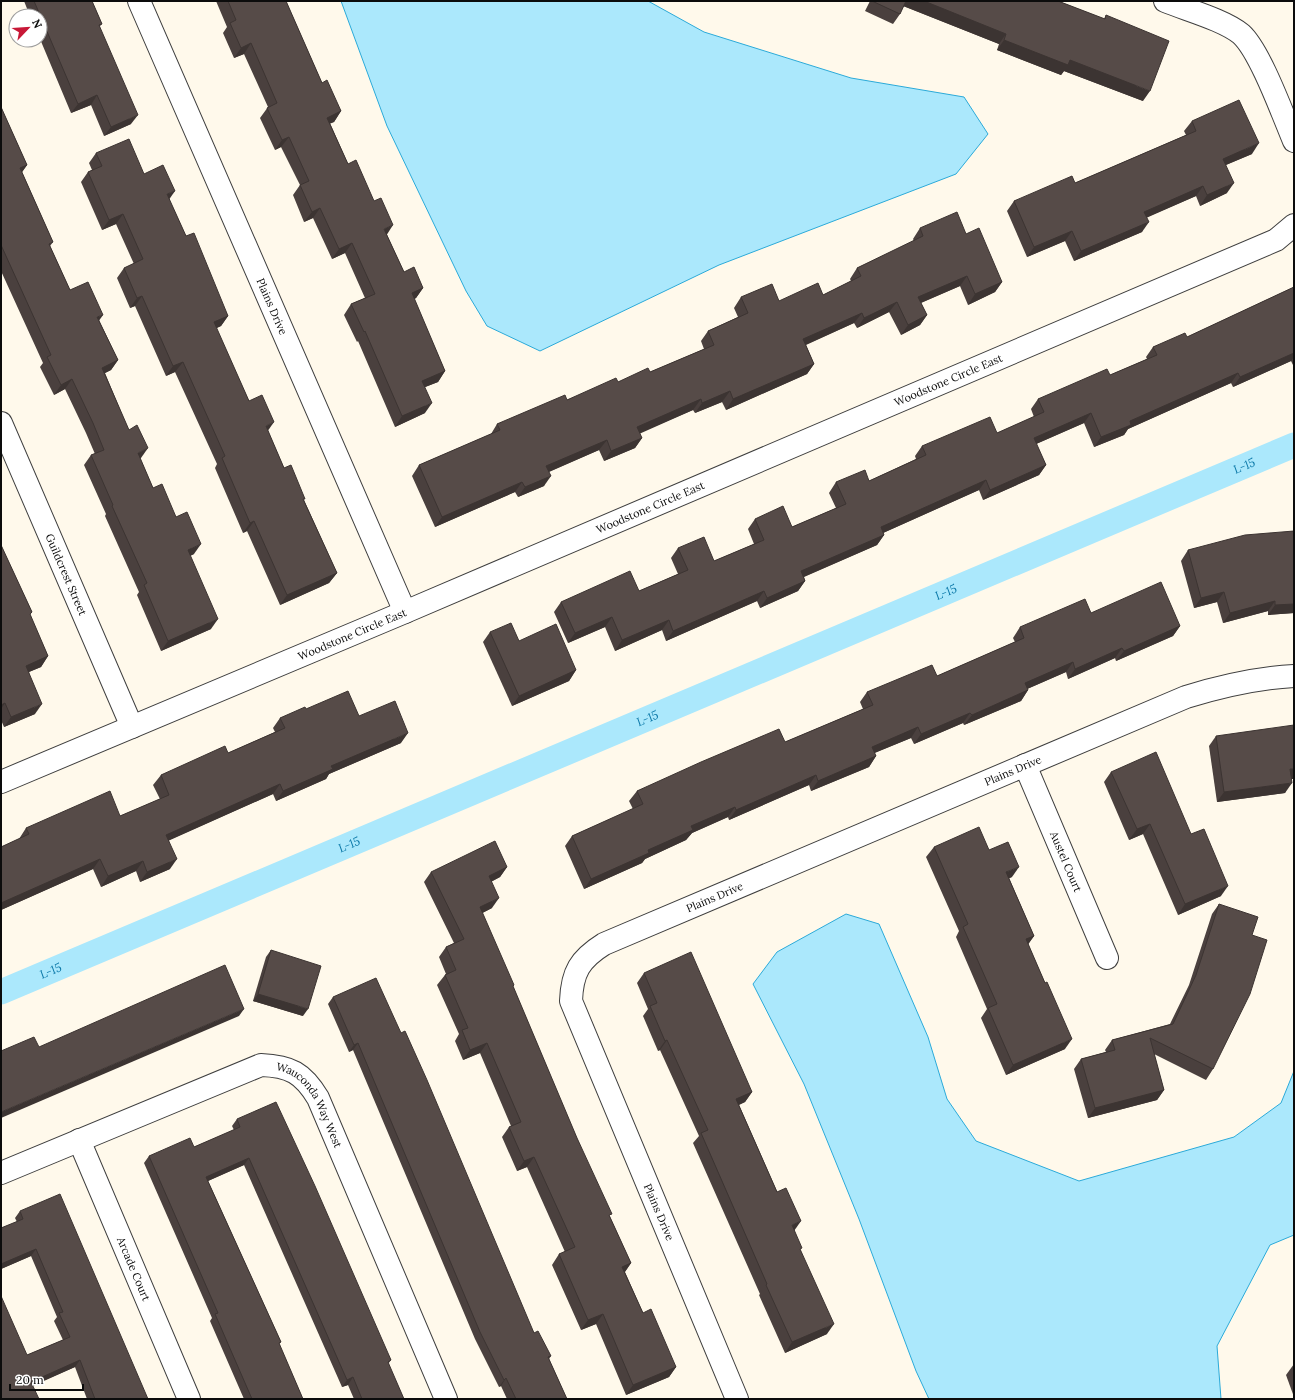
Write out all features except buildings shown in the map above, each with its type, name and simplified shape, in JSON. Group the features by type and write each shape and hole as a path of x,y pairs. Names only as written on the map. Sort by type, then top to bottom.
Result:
{"street":[{"name":"Plains Drive","path":"139,1 405,612"},
{"path":"1165,1 1236,31 1253,48 1294,141"},
{"name":"Woodstone Circle East","path":"1,782 405,612 1276,240 1294,225"},
{"name":"Guildcrest Street","path":"1,423 132,726"},
{"name":"Plains Drive","path":"737,1399 571,1001 571,983 578,967 589,954 604,944 1186,697 1226,686 1269,678 1294,676"},
{"name":"Austel Court","path":"1025,765 1107,958"},
{"name":"Wauconda Way West","path":"1,1173 261,1064 279,1065 295,1072 309,1083 318,1098 446,1399"},
{"name":"Arcade Court","path":"79,1140 189,1399"}],"water":[{"path":"341,1 648,1 704,32 851,78 964,97 988,134 956,174 719,265 540,351 487,326 466,291 387,126"},
{"path":"846,914 879,924 928,1037 947,1099 976,1141 1079,1181 1234,1137 1281,1103 1294,1071 1294,1235 1270,1245 1217,1346 1221,1399 929,1399 916,1371 859,1219 804,1084 753,984 777,952"}],"waterway":[{"name":"L-15","path":"1,992 1294,445"}]}
